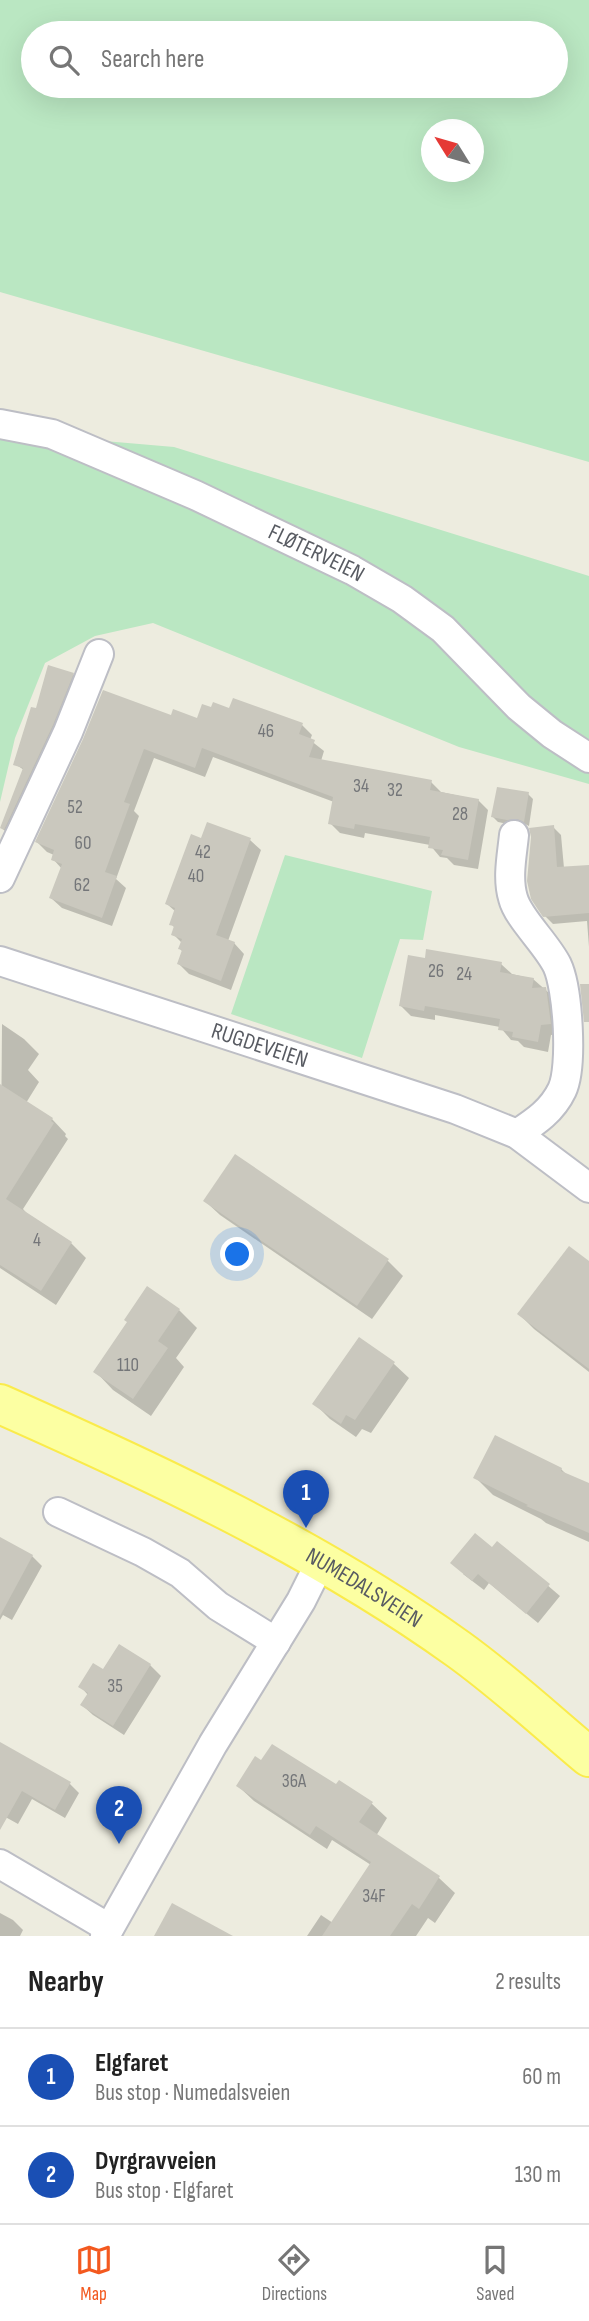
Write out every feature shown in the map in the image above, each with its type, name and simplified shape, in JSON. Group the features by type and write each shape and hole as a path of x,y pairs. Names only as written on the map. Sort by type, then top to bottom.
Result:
{"main road":[{"name":"NUMEDALSVEIEN","path":"0,1404 112,1454 321,1561 459,1650 589,1757"}],"street":[{"name":"FLØTERVEIEN","path":"0,424 52,434 195,495 352,570 402,599 443,629 519,707 551,734 589,758"},
{"path":"0,878 63,744 99,654"},
{"path":"514,835 510,880 513,901 544,942 558,967 565,993 569,1039 563,1089 545,1116 517,1134"},
{"name":"RUGDEVEIEN","path":"0,961 455,1109 517,1134 589,1188"},
{"path":"58,1512 143,1552 180,1573 218,1606 276,1642"},
{"path":"0,1864 107,1932 213,1744 301,1601 321,1561"}],"green space":[{"path":"0,0 589,0 589,462 0,292"},
{"path":"0,432 174,447 589,576 589,784 459,747 153,623 95,636 45,663 15,738 0,802"},
{"path":"285,855 432,891 423,940 400,939 362,1058 231,1014"}],"building":[{"path":"48,665 74,673 4,830 0,828 23,768 13,765 31,707 36,708"},
{"path":"103,690 171,715 173,709 197,718 202,704 211,707 213,702 229,708 233,698 303,723 299,734 315,740 309,757 432,780 430,790 479,799 468,860 441,855 443,850 428,848 430,837 355,824 354,829 328,824 333,797 202,748 195,768 144,749 124,802 130,804 105,872 117,876 102,918 49,898 62,864 51,860 54,850 35,842"},
{"path":"497,787 529,792 524,822 491,817"},
{"path":"207,822 251,838 216,935 235,942 221,981 177,964 182,950 178,949 182,939 171,935 174,926 169,925 175,908 165,904 191,834 201,838"},
{"path":"554,825 557,867 589,865 589,913 543,917 531,899 527,881 531,837 529,828"},
{"path":"426,949 502,962 500,972 534,978 532,988 546,987 551,1024 541,1025 538,1042 512,1037 513,1032 498,1030 500,1019 425,1006 424,1011 399,1006 408,955 425,958"},
{"path":"580,984 589,984 589,1022 584,1022"},
{"path":"0,1084 53,1118 51,1121 54,1123 6,1199 72,1242 41,1291 0,1265"},
{"path":"235,1154 389,1259 357,1306 203,1201"},
{"path":"569,1246 589,1261 589,1369 517,1314"},
{"path":"147,1286 180,1309 158,1341 168,1348 133,1399 93,1372 127,1322 124,1320"},
{"path":"359,1337 395,1362 355,1420 346,1415 341,1424 312,1404"},
{"path":"495,1435 589,1483 589,1533 526,1506 528,1505 473,1478"},
{"path":"475,1533 492,1547 497,1541 550,1584 526,1614 478,1574 472,1581 450,1563"},
{"path":"0,1537 33,1555 0,1616"},
{"path":"119,1644 151,1664 113,1726 80,1705 88,1693 78,1687 93,1663 103,1669"},
{"path":"0,1742 71,1782 55,1810 22,1791 0,1830"},
{"path":"272,1744 336,1784 339,1780 373,1802 359,1822 440,1876 419,1909 412,1904 390,1936 322,1936 371,1862 316,1826 310,1835 236,1786 255,1756 261,1760"},
{"path":"172,1903 233,1936 154,1936"}],"place":[{"name":"Elgfaret","path":"306,1528"},
{"name":"Dyrgravveien","path":"119,1844"}]}
